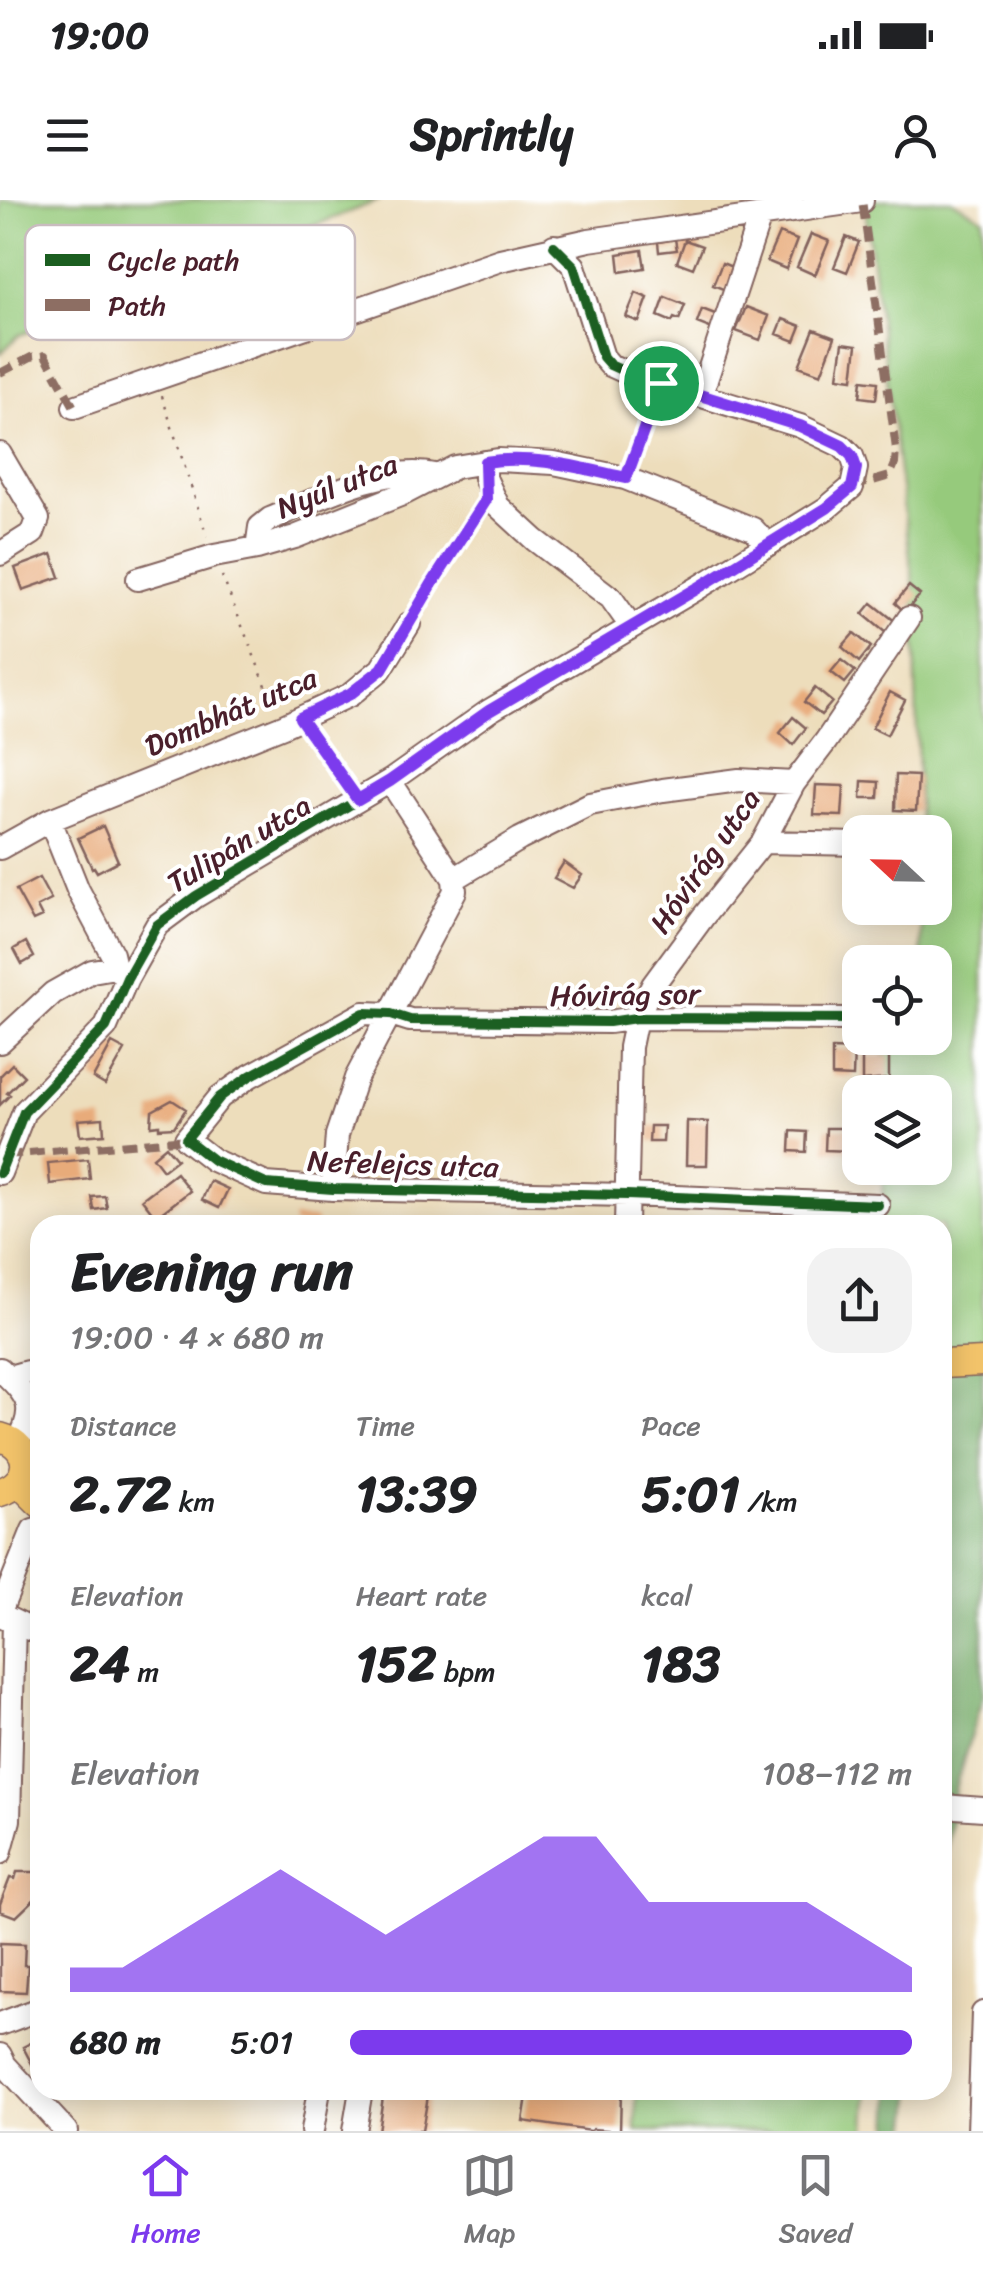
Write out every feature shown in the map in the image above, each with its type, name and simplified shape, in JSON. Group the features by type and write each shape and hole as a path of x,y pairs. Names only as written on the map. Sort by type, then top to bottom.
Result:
{"main road":[{"path":"952,1364 983,1362"},
{"path":"6,1439 25,1459 23,1475 10,1487"}],"street":[{"path":"355,310 500,260 554,246 862,201"},
{"path":"554,246 574,266 603,358 610,365 700,395 760,216"},
{"path":"574,266 588,240"},
{"path":"74,407 268,340"},
{"name":"Tulipán utca","path":"0,1172 24,1112 106,1027 121,973 157,925 196,896 390,781 489,711 827,508 852,487 856,468 852,456 842,446 800,426 700,395"},
{"path":"0,454 38,519 32,533 0,554"},
{"name":"Nyúl utca","path":"138,579 295,537 405,493 455,467 498,460 554,462 626,478 753,529 766,544"},
{"path":"485,462 485,478 498,506 535,540 611,598 631,626"},
{"name":"Hóvirág utca","path":"626,1215 630,1047 636,1018 653,985 763,842 794,783 909,618"},
{"name":"Dombhát utca","path":"0,848 50,820 350,694 382,669 409,624"},
{"path":"454,879 520,839 590,804 740,780 794,783"},
{"path":"334,1189 337,1135 356,1078 456,890 454,879 390,781"},
{"path":"50,820 78,890 121,973"},
{"path":"763,842 842,844"},
{"path":"0,1042 53,992 92,970 121,973"},
{"name":"Nefelejcs utca","path":"391,1014 364,1012 250,1076 220,1097 186,1138 213,1160 266,1184 878,1205"},
{"name":"Hóvirág sor","path":"391,1014 410,1020 842,1019"},
{"path":"4,1373 30,1372"},
{"path":"4,1373 25,1396 30,1411 26,1427 6,1439"},
{"path":"0,1853 8,1820 5,1616 30,1539"},
{"path":"5,1616 30,1629"},
{"path":"952,1806 983,1808"},
{"path":"0,2024 30,2013"},
{"path":"979,2131 983,2013"},
{"path":"0,2055 30,2091"},
{"path":"38,2100 66,2131"},
{"path":"312,2131 317,2100"},
{"path":"354,2131 359,2100"}],"path":[{"path":"626,478 661,383"},
{"path":"409,624 478,512"},
{"path":"300,718 358,800"}],"green space":[{"path":"0,200 380,200 315,225 25,225 25,333 0,354"},
{"path":"864,200 951,200 983,218 983,1345 952,1357 952,1215 882,1215 883,1185 952,1185 952,1075 884,1075 885,1055 952,1055 952,945 922,945 921,925 952,925 952,815 919,815 914,589"},
{"path":"983,1345 983,1695 955,1788 952,1811 952,1357"},
{"path":"636,2100 868,2100 866,2131 636,2131"},
{"path":"892,2100 913,2100 909,2131 890,2131"}],"building":[{"path":"779,233 797,240 786,269 767,261"},
{"path":"811,234 829,241 815,275 797,267"},
{"path":"846,237 859,242 847,272 834,267"},
{"path":"675,239 677,250 659,252 658,242"},
{"path":"685,240 702,246 693,268 677,262"},
{"path":"642,250 645,268 620,272 618,254"},
{"path":"722,263 737,269 728,291 713,285"},
{"path":"636,293 648,298 639,322 626,317"},
{"path":"665,297 685,305 679,320 674,318 672,322 658,316"},
{"path":"746,307 769,316 760,340 736,331"},
{"path":"702,309 723,317 717,331 697,323"},
{"path":"783,319 801,326 795,341 777,334"},
{"path":"814,329 835,337 821,374 799,366"},
{"path":"843,343 857,345 853,379 838,377"},
{"path":"862,380 878,382 876,399 860,397"},
{"path":"52,554 60,577 23,590 15,568"},
{"path":"909,586 920,595 905,612 895,603"},
{"path":"872,603 896,622 886,633 863,614"},
{"path":"854,633 871,647 859,662 842,647"},
{"path":"841,660 855,671 845,683 831,672"},
{"path":"815,688 832,702 821,715 804,702"},
{"path":"890,692 905,700 887,735 872,728"},
{"path":"793,717 806,728 793,745 780,733"},
{"path":"896,775 918,776 916,811 895,810"},
{"path":"862,781 879,782 878,798 861,798"},
{"path":"816,785 844,786 842,816 814,815"},
{"path":"103,826 118,861 97,872 78,838"},
{"path":"564,862 582,875 573,888 554,878"},
{"path":"39,878 51,900 37,907 42,917 33,921 16,890"},
{"path":"26,942 34,957 22,964 14,949"},
{"path":"112,1043 125,1050 105,1085 93,1078"},
{"path":"832,1049 842,1049 842,1055 854,1055 853,1075 832,1076"},
{"path":"862,1056 889,1056 889,1075 862,1075"},
{"path":"12,1064 24,1076 0,1105 0,1076"},
{"path":"172,1100 186,1109 174,1127 151,1126 152,1111"},
{"path":"103,1118 104,1134 80,1136 78,1120"},
{"path":"687,1121 708,1122 707,1165 686,1165"},
{"path":"650,1126 664,1126 663,1142 649,1142"},
{"path":"826,1128 842,1128 842,1151 825,1150"},
{"path":"791,1131 807,1132 806,1152 790,1151"},
{"path":"166,1146 177,1159 163,1170 153,1157"},
{"path":"88,1159 90,1179 50,1184 48,1163"},
{"path":"176,1173 190,1191 159,1215 142,1199"},
{"path":"210,1181 228,1189 219,1208 202,1200"},
{"path":"105,1196 107,1208 94,1210 92,1197"},
{"path":"17,1872 30,1872 30,1904 16,1917 0,1911 10,1878 15,1879"},
{"path":"0,1943 25,1944 26,1992 0,1991"},
{"path":"383,2100 427,2100 422,2131 378,2131"},
{"path":"526,2100 621,2100 620,2131 590,2131 523,2121"}],"marked path":[{"path":"852,487 890,476 896,449 862,200"},
{"path":"0,373 31,357 45,355 74,407"},
{"path":"6,1155 186,1139"}],"cycle path":[{"path":"0,1173 24,1112 106,1027 127,978 157,925 196,896 390,781 489,711 827,508 852,487 856,468 852,456 842,446 800,426 610,365 603,357 574,266 554,246"},
{"path":"842,1019 410,1020 391,1014 364,1013 250,1076 220,1097 186,1139 213,1160 266,1184 878,1205"}],"route":[{"path":"661,383 800,426 842,446 852,456 856,468 852,487 827,508 698,588 489,711 358,800 300,718 350,694 382,669 486,500 485,462 554,462 626,478 661,383"}]}
